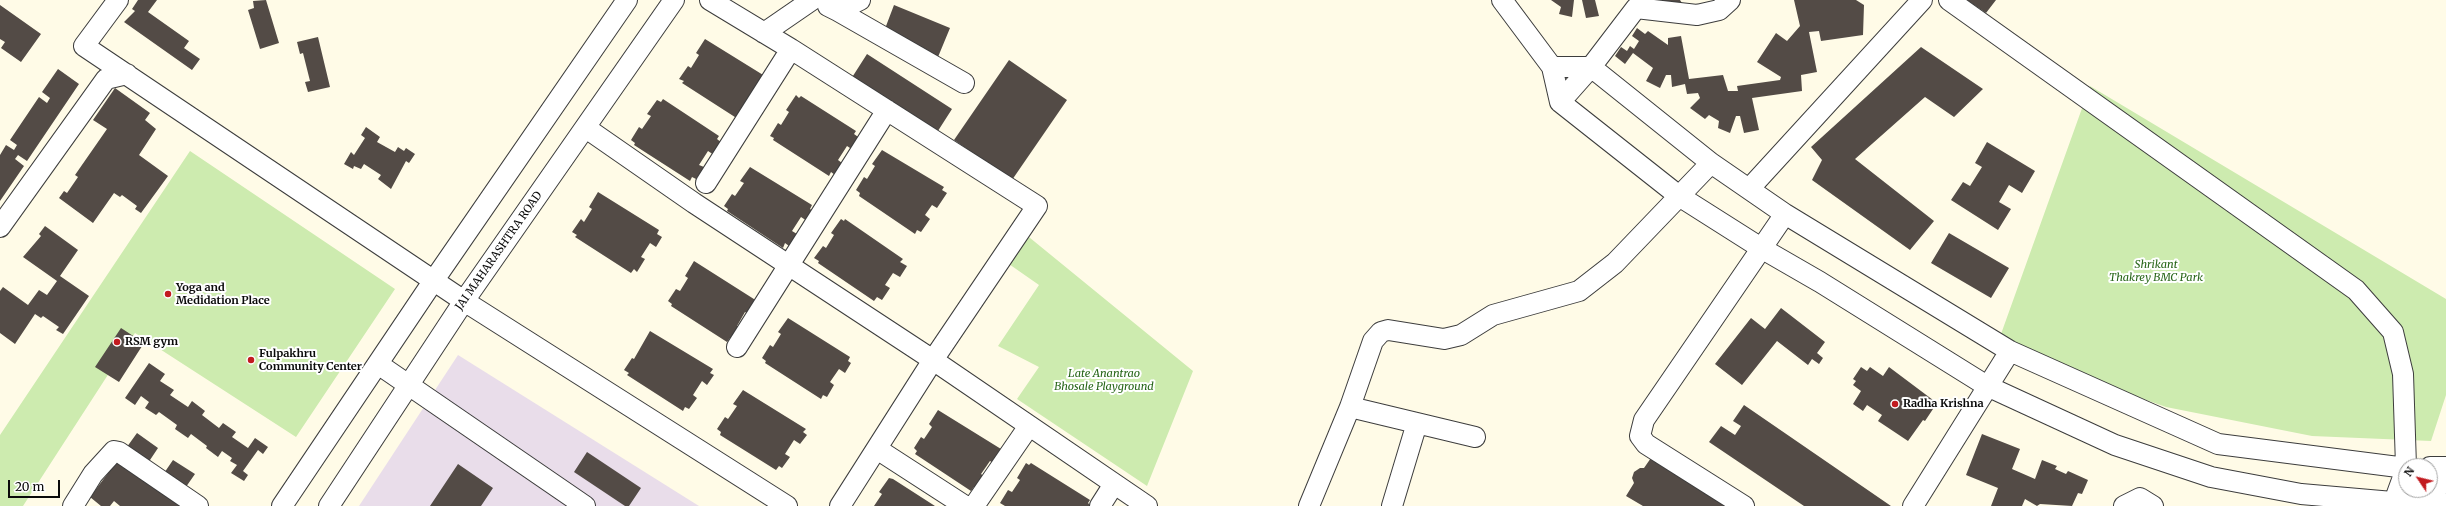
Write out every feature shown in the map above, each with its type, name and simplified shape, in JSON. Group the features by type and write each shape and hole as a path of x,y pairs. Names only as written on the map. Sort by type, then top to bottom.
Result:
{"street":[{"path":"118,0 84,46 464,301 787,506"},
{"path":"282,506 434,280 627,0"},
{"name":"JAI MAHARASHTRA ROAD","path":"329,506 464,301 674,0"},
{"path":"710,0 791,49 1038,206 933,360 840,506"},
{"path":"764,33 812,0"},
{"path":"816,0 964,83"},
{"path":"838,11 860,0"},
{"path":"1502,0 1552,67 1560,102 1679,196 1761,248 1820,282 1987,386 2115,445 2210,477 2301,494 2433,505 2446,474"},
{"path":"1560,102 1591,67 1634,4 1697,15 1719,10 1730,0"},
{"path":"1749,189 1922,0"},
{"path":"1949,0 2356,290 2393,332 2404,374 2406,458"},
{"path":"706,183 791,49"},
{"path":"1552,67 1591,67 1711,163 1785,214 2010,351 2218,444 2398,467"},
{"path":"0,227 106,79 127,74"},
{"path":"737,346 887,110"},
{"path":"586,128 789,266 933,360 1147,506"},
{"path":"1309,506 1350,407 1373,341 1381,332 1388,330 1444,339 1461,335 1493,315 1579,291 1615,262 1711,163"},
{"path":"1744,506 1646,444 1640,436 1644,420 1785,214"},
{"path":"1913,506 2010,351"},
{"path":"378,364 585,506"},
{"path":"1350,407 1475,438"},
{"path":"1392,506 1417,423"},
{"path":"974,506 1029,426"},
{"path":"2210,477 2218,444"},
{"path":"877,449 965,506"},
{"path":"73,506 93,474 114,451 119,452 198,506"},
{"path":"1100,506 1114,484"},
{"path":"2394,502 2398,491"},
{"path":"2124,506 2140,498 2153,506"}],"shaded area":[{"path":"458,355 699,506 359,506"}],"green space":[{"name":"Shrikant Thakrey BMC Park","path":"2090,86 2446,299 2446,395 2431,441 2312,436 2166,407 2067,372 2001,334"},
{"path":"190,151 395,289 296,437 135,333 23,506 0,506 0,435"},
{"name":"Late Anantrao Bhosale Playground","path":"1024,233 1193,371 1147,486 1017,399 1039,367 998,346 1039,285 1006,262"}],"building":[{"path":"138,0 157,0 148,12 189,41 184,48 200,59 192,70 124,22 135,11 132,9"},
{"path":"266,0 279,43 260,49 248,10 254,8 253,1"},
{"path":"1551,0 1574,0 1572,17 1559,14 1561,7"},
{"path":"1582,0 1595,0 1599,16 1586,18"},
{"path":"1655,0 1680,0 1682,3 1654,2"},
{"path":"1794,0 1856,0 1864,5 1863,35 1821,41 1819,31 1809,32 1817,72 1801,75 1802,91 1752,98 1759,130 1744,133 1740,116 1736,116 1730,133 1718,128 1719,121 1709,115 1705,119 1690,108 1700,98 1698,93 1687,94 1685,84 1672,87 1671,75 1666,75 1660,88 1646,81 1653,68 1633,53 1625,64 1615,56 1621,47 1627,51 1630,46 1634,49 1639,41 1632,36 1637,28 1645,34 1648,31 1668,45 1668,38 1681,36 1689,79 1723,75 1728,91 1738,91 1737,86 1780,80 1781,77 1757,62 1776,33 1787,41 1800,26"},
{"path":"1967,0 1996,0 1986,13"},
{"path":"0,5 41,34 21,62 1,48 5,42 0,39"},
{"path":"894,5 950,28 938,57 883,34"},
{"path":"318,37 330,87 308,92 305,82 310,81 303,53 300,54 297,42"},
{"path":"705,39 768,78 738,119 682,83 684,81 679,79 688,66 691,68 699,55 696,53"},
{"path":"1921,47 1983,89 1954,117 1925,97 1855,159 1934,221 1910,250 1812,180 1822,160 1811,147"},
{"path":"867,54 952,109 936,134 851,79"},
{"path":"1009,60 1067,100 1012,180 954,140"},
{"path":"58,69 79,84 27,161 18,155 15,159 24,166 0,201 0,155 6,145 14,150 17,145 10,140 39,97 47,103 50,98 42,92"},
{"path":"115,88 150,113 145,120 156,129 139,155 168,176 141,213 135,209 137,206 122,195 120,197 114,193 93,223 59,198 64,191 67,193 78,177 75,175 107,129 93,120"},
{"path":"796,95 799,98 801,96 856,131 854,134 861,139 853,150 847,146 838,160 842,163 835,175 831,172 829,176 773,140 774,138 770,136 778,123 781,125 789,112 786,110"},
{"path":"663,99 719,136 717,139 722,143 714,155 708,151 699,165 704,167 696,179 692,177 690,181 634,145 635,143 631,140 639,127 642,129 651,116 647,114 657,100 661,102"},
{"path":"366,127 380,137 377,142 395,152 398,147 404,151 406,148 415,154 409,163 406,161 391,189 378,179 381,175 364,164 361,169 354,166 353,169 344,164 351,152 354,155 365,138 361,135"},
{"path":"1987,142 2035,171 2022,193 2009,185 1999,202 2011,209 1998,230 1951,200 1963,182 1970,186 1982,167 1975,163"},
{"path":"882,150 944,187 942,190 947,193 937,208 932,205 925,215 930,219 921,232 917,230 915,234 859,196 860,193 856,190 864,177 867,179 875,166 872,164"},
{"path":"750,167 812,205 810,209 814,212 807,221 801,217 792,231 797,234 789,246 785,243 783,248 727,211 728,209 724,206 732,194 735,196 744,183 740,181"},
{"path":"598,192 659,230 657,234 662,237 656,247 650,243 641,257 645,259 637,272 634,269 631,273 575,237 577,235 572,232 581,219 584,222 592,209 589,207"},
{"path":"841,219 844,221 845,219 903,259 900,262 907,266 900,277 893,273 885,285 890,288 882,300 877,297 874,301 818,263 819,261 814,258 823,246 826,248 834,235 831,233"},
{"path":"45,226 78,250 60,276 89,296 63,334 56,330 59,327 43,316 41,318 35,314 15,344 0,333 0,291 3,287 28,305 39,290 47,295 57,281 23,257 41,236 39,234"},
{"path":"1949,233 2009,268 1991,298 1931,263"},
{"path":"694,261 757,301 752,316 745,312 737,326 741,329 733,341 730,338 727,342 671,306 672,304 668,301 676,289 680,291 688,278 685,276"},
{"path":"1781,308 1825,342 1817,353 1823,358 1819,364 1812,359 1808,365 1777,341 1742,385 1715,364 1751,318 1765,329"},
{"path":"788,318 850,357 848,361 851,363 845,373 839,369 830,382 834,385 827,397 823,395 821,399 765,363 766,361 762,358 770,345 773,347 781,334 778,332"},
{"path":"121,328 144,343 119,382 95,367"},
{"path":"650,331 713,369 710,373 714,375 707,385 702,381 693,395 697,398 689,409 685,407 683,411 627,375 629,373 624,370 632,358 634,359"},
{"path":"149,363 165,374 160,381 174,390 170,395 188,407 192,401 205,411 202,415 219,428 223,423 236,432 232,437 248,448 255,438 268,447 263,454 258,450 243,471 248,475 244,481 231,473 237,465 230,461 232,458 222,451 218,457 206,448 207,446 191,434 188,438 175,429 177,425 159,412 156,415 145,408 149,402 141,396 135,405 125,398"},
{"name":"Radha Krishna","path":"1861,367 1867,371 1870,367 1883,376 1889,367 1937,403 1925,421 1923,420 1908,441 1878,421 1882,415 1867,405 1863,411 1853,404 1861,391 1853,385 1856,381 1853,379"},
{"path":"743,390 806,429 803,432 807,435 800,444 794,440 785,454 790,457 782,468 779,466 776,470 720,435 721,432 717,429 725,417 728,419 737,406 733,404"},
{"path":"1744,405 1891,506 1804,506 1709,442 1721,426 1735,435 1741,426 1733,421"},
{"path":"938,410 1001,449 996,465 990,461 981,474 985,477 977,489 974,487 971,491 915,454 917,451 914,448 921,437 924,439 932,427 929,424"},
{"path":"137,433 158,448 146,466 124,451"},
{"path":"1982,434 2020,449 2012,469 2035,479 2042,460 2057,466 2055,469 2066,474 2068,471 2088,480 2082,494 2078,493 2072,506 2040,504 2037,506 2025,499 2022,506 1991,506 1998,488 1966,475"},
{"path":"587,452 641,488 629,506 625,506 574,472"},
{"path":"1653,455 1727,506 1643,506 1626,496 1634,483 1632,478 1634,472 1640,468 1644,468"},
{"path":"121,456 186,506 120,506 114,501 110,506 101,506 90,497"},
{"path":"173,460 195,474 181,494 160,479"},
{"path":"1026,463 1029,465 1031,463 1090,500 1088,503 1091,506 1005,506 1000,503 1008,490 1012,492 1020,480 1017,478"},
{"path":"458,464 493,488 481,506 430,506"},
{"path":"889,478 893,479 935,506 874,506 882,494 879,492"}],"place":[{"name":"Yoga and Medidation Place","path":"168,294"},
{"name":"RSM gym","path":"117,342"},
{"name":"Fulpakhru Community Center","path":"251,360"},
{"name":"Radha Krishna","path":"1895,404"}]}
